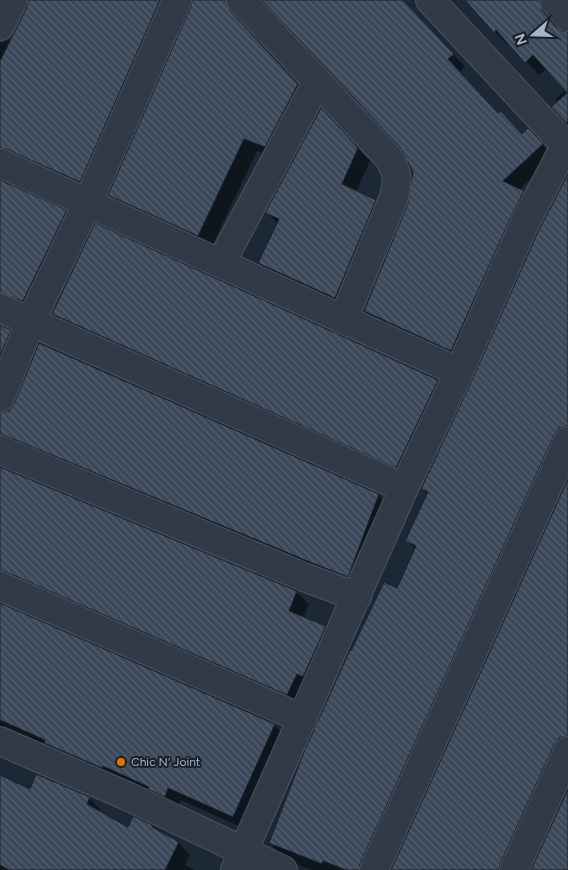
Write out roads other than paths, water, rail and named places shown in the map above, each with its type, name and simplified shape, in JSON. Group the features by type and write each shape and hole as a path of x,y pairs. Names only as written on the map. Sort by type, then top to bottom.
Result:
{"street":[{"path":"0,26 13,0"},
{"path":"0,398 31,321 88,202 177,0"},
{"path":"241,0 389,158 396,171 397,182 394,197 343,320"},
{"path":"239,861 304,718 404,488 524,225 567,147 430,0"},
{"path":"554,0 568,17"},
{"path":"221,263 317,82"},
{"path":"0,163 458,372"},
{"path":"0,308 404,488"},
{"path":"374,870 568,441"},
{"path":"0,450 304,577 357,597"},
{"path":"0,586 304,718"},
{"path":"1,744 118,792 239,861 283,870"},
{"path":"514,870 568,751"}],"place":[{"name":"Chic N' Joint","path":"121,762"}]}
